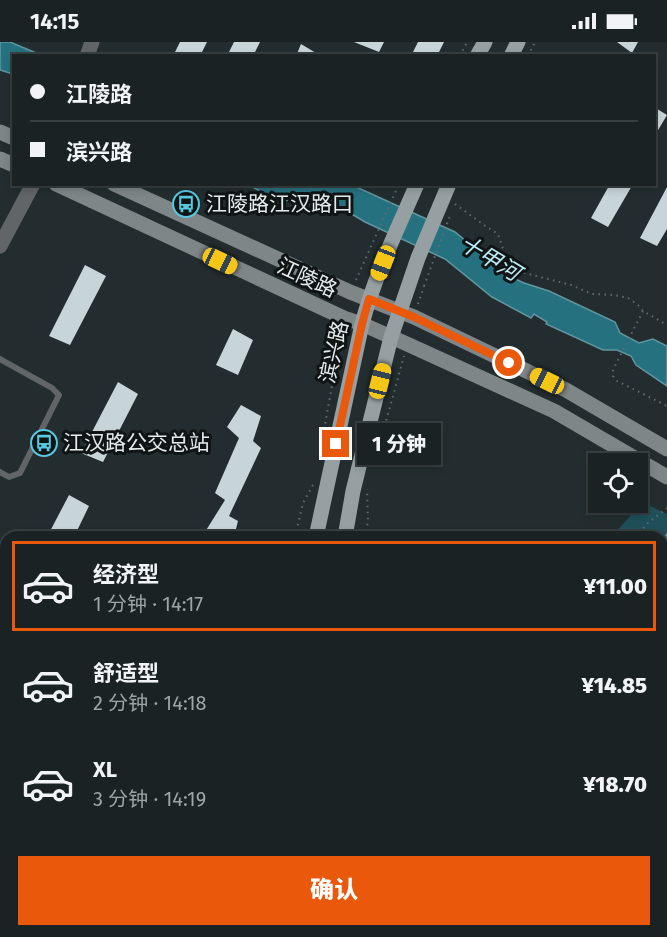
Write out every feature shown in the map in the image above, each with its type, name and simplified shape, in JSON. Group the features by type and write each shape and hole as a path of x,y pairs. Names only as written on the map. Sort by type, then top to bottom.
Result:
{"main road":[{"name":"江陵路","path":"60,186 344,318 408,344 554,411 667,477"},
{"name":"江陵路","path":"118,186 350,292 407,315 566,390 666,448"},
{"name":"滨兴路","path":"317,531 369,299 390,244 416,186"},
{"path":"346,531 353,491 391,337 407,315 418,258 444,212 450,186"}],"street":[{"path":"0,246 32,186"}],"lane":[{"path":"0,359 59,394 20,473 9,477 0,472"}],"path":[{"path":"350,292 398,186"},
{"path":"455,203 498,234 507,261 512,267 521,272 571,285 592,294 628,298 643,311 667,325"},
{"path":"407,315 424,286 433,260 444,212"},
{"path":"643,311 613,370 613,376 617,381 667,406"},
{"path":"319,459 344,318"},
{"path":"373,466 408,344"},
{"path":"296,531 303,503 315,483"},
{"path":"366,531 368,521 367,489"},
{"path":"641,531 667,508"}],"shaded area":[{"path":"0,42 10,42 39,54 12,54 12,74 0,70"},
{"path":"250,186 354,186 455,232 500,272 549,291 615,322 620,333 639,343 653,339 667,346 667,386 636,365 631,356 617,350 603,350 546,324 547,322 534,314 531,318 492,297 445,259 350,213 293,202 266,194"},
{"path":"648,505 667,514 667,531 617,531 633,513 648,513"}],"building":[{"path":"180,42 207,42 201,54 174,54"},
{"path":"234,42 260,42 254,54 228,54"},
{"path":"354,42 384,42 379,52"},
{"path":"418,42 444,42 438,54 412,54"},
{"path":"617,42 638,42 632,53"},
{"path":"301,44 318,54 297,54"},
{"path":"656,108 667,115 656,134"},
{"path":"609,186 632,186 608,227 591,218"},
{"path":"667,187 667,229 657,246 640,238"},
{"path":"85,265 106,276 70,345 49,336"},
{"path":"233,329 253,340 238,375 216,365"},
{"path":"118,382 138,394 103,462 81,453"},
{"path":"241,405 261,416 253,441 261,448 229,516 238,521 236,531 206,531 225,500 215,493 239,438 227,427"},
{"path":"69,495 89,506 77,531 50,531"}],"place":[{"name":"江陵路江汉路口","path":"186,204"},
{"name":"江汉路公交总站","path":"44,443"}],"route":[{"path":"336,444 369,299 414,317 509,363"}],"water label":[{"name":"十甲河","path":"490,258"}]}
